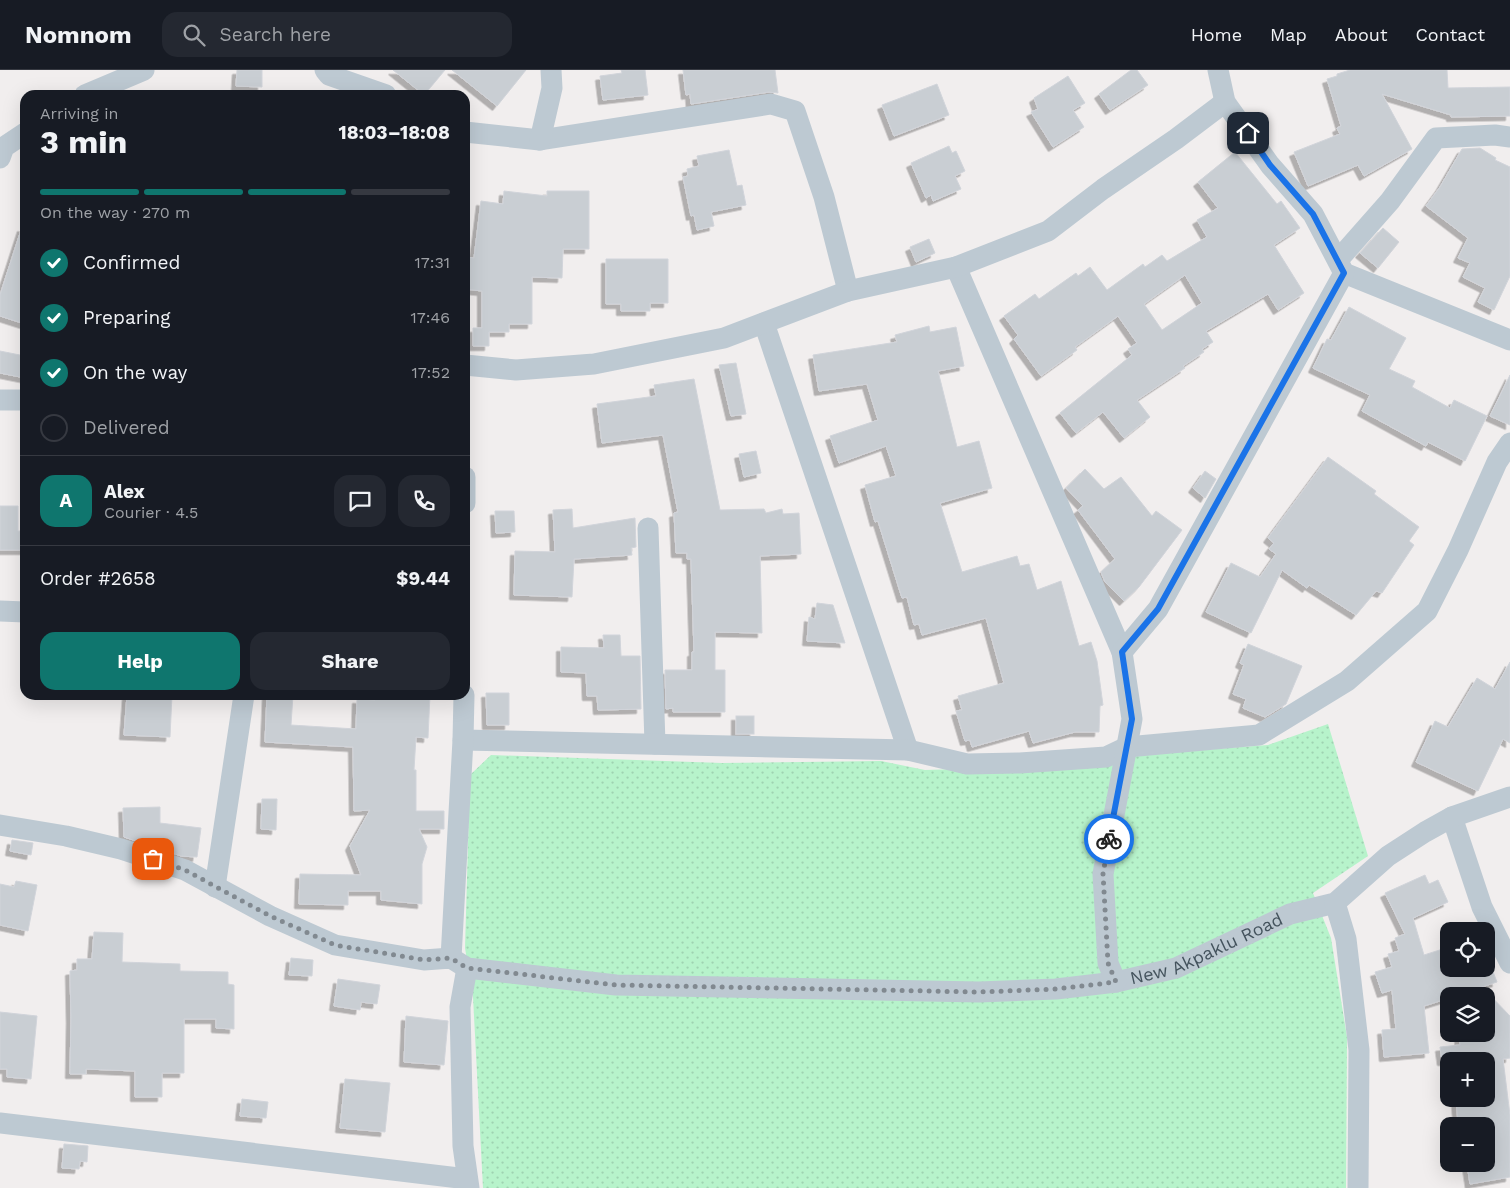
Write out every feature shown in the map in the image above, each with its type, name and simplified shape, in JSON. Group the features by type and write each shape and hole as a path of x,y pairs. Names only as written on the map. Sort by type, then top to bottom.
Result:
{"street":[{"path":"97,90 144,70"},
{"path":"325,70 329,74 372,90"},
{"path":"540,140 552,88 551,70"},
{"path":"1218,70 1225,102 1270,165 1313,214 1341,267 1510,340"},
{"path":"470,366 516,370 594,364 724,338 848,291 956,267 1048,231 1225,102"},
{"path":"470,133 540,140 771,104 795,111 824,197 848,291"},
{"path":"1122,652 1158,609 1341,267 1436,138 1494,135 1510,137"},
{"path":"0,158 4,147 20,136"},
{"path":"956,267 1122,652 1132,719 1103,874 1108,963 1116,982"},
{"path":"764,323 908,750"},
{"path":"0,400 20,400"},
{"path":"463,740 908,750 967,764 1037,762 1106,757 1127,747 1259,735 1347,681 1427,611 1458,550 1497,462 1510,443"},
{"path":"648,528 656,744"},
{"path":"0,610 20,612"},
{"path":"215,887 243,700"},
{"path":"0,1123 468,1183 462,1146 459,963 464,700"},
{"name":"New Akpaklu Road","path":"0,825 66,836 121,849 185,870 270,916 335,945 424,960 459,963 616,985 979,992 1056,989 1116,982 1176,968 1290,914 1335,902 1388,856 1452,817 1510,798"},
{"path":"1452,817 1482,907 1510,963"},
{"path":"1335,902 1346,939 1358,1050 1358,1188"}],"green space":[{"path":"1328,724 1368,856 1313,893 1331,938 1347,1037 1346,1188 483,1188 473,997 465,948 470,775 491,755 722,763 881,761 925,770 1088,765 1135,755 1268,745"}],"building":[{"path":"237,70 262,70 262,87 236,86"},
{"path":"393,70 445,70 428,90 418,90"},
{"path":"452,70 526,70 497,106"},
{"path":"621,70 645,70 648,95 603,100 600,76 622,73"},
{"path":"683,70 775,70 778,93 769,92 691,104 690,94 686,95"},
{"path":"1131,70 1137,70 1148,85 1110,110 1099,94"},
{"path":"1350,70 1447,70 1448,88 1510,87 1510,116 1451,117 1451,115 1382,94 1412,149 1364,176 1358,165 1308,186 1294,152 1340,134 1337,128 1341,126 1327,79"},
{"path":"1068,76 1085,103 1073,110 1084,127 1053,147 1031,112 1038,109 1034,98"},
{"path":"937,84 949,115 894,136 882,105"},
{"path":"949,146 952,153 956,151 965,171 955,176 961,189 933,201 931,195 926,198 911,163"},
{"path":"1480,148 1496,158 1495,160 1510,167 1510,276 1494,310 1478,302 1485,288 1463,277 1470,263 1458,258 1468,238 1426,206 1440,187 1462,149"},
{"path":"729,150 737,186 742,185 746,205 711,212 714,226 697,230 694,215 691,216 683,177 688,176 687,169 699,166 697,156"},
{"path":"1235,152 1277,204 1281,201 1300,228 1274,245 1304,293 1278,310 1268,294 1206,331 1213,342 1202,349 1204,352 1183,366 1185,368 1137,400 1150,417 1124,438 1103,412 1076,433 1060,413 1132,355 1128,349 1137,343 1118,316 1075,347 1077,350 1041,376 1014,339 1018,335 1004,316 1035,294 1039,299 1076,273 1078,276 1090,267 1107,290 1143,264 1145,267 1162,255 1167,261 1207,237 1197,220 1218,208 1198,182","holes":["1185,275 1202,303 1162,330 1144,304"]},
{"path":"504,191 547,196 547,191 589,191 589,249 563,249 562,278 532,277 532,324 509,324 509,332 489,332 489,346 473,346 473,328 482,328 482,291 470,290 470,258 474,258 481,201 503,204"},
{"path":"1383,228 1399,242 1378,268 1360,253"},
{"path":"20,233 20,322 0,316 0,295"},
{"path":"929,239 935,253 916,262 910,247"},
{"path":"606,259 668,259 668,303 650,303 650,311 621,311 621,304 606,304"},
{"path":"1349,307 1406,338 1389,369 1415,381 1412,387 1450,408 1454,400 1487,416 1465,461 1428,442 1426,446 1362,411 1370,395 1313,368 1327,339 1331,340"},
{"path":"929,326 930,332 956,327 964,366 938,371 957,447 979,441 992,488 940,503 962,572 1017,556 1020,566 1029,564 1037,590 1061,581 1079,646 1091,642 1097,661 1103,705 1100,706 1099,732 1075,732 1033,743 1029,731 972,747 970,740 965,741 956,711 962,710 958,696 1004,683 986,618 922,635 919,624 914,625 907,597 902,598 878,521 875,522 865,485 896,476 886,446 839,463 830,436 878,420 867,384 819,391 813,355 897,342 895,335"},
{"path":"0,351 20,355 20,377 0,373"},
{"path":"736,363 746,414 731,416 719,365"},
{"path":"1510,375 1510,425 1490,416"},
{"path":"694,379 720,510 764,509 766,513 782,509 783,514 799,513 801,554 760,556 762,633 715,632 715,670 725,670 725,712 673,712 673,708 666,709 665,670 692,670 692,652 694,652 691,559 687,559 687,553 676,553 674,513 678,512 663,435 602,443 597,404 656,396 654,385"},
{"path":"756,451 761,473 744,477 739,454"},
{"path":"1328,457 1376,491 1374,494 1419,527 1409,541 1414,545 1382,593 1376,591 1356,615 1309,585 1307,588 1282,570 1251,633 1206,612 1231,563 1260,577 1276,554 1269,549 1274,543 1268,538"},
{"path":"1085,469 1104,489 1121,477 1152,516 1156,511 1182,530 1139,587 1124,601 1105,582 1101,572 1115,559 1078,510 1083,506 1066,488"},
{"path":"1205,471 1216,479 1205,498 1193,488"},
{"path":"0,506 18,506 20,550 0,550"},
{"path":"572,509 573,528 635,518 636,547 631,548 632,555 574,559 572,597 514,595 515,551 555,552 553,510"},
{"path":"495,511 514,511 515,532 496,533"},
{"path":"817,603 833,605 845,643 807,641 809,617 815,619"},
{"path":"603,635 620,635 621,656 640,656 641,709 598,710 597,696 587,696 586,673 561,672 561,647 604,648"},
{"path":"1248,644 1302,666 1286,704 1265,717 1243,708 1246,699 1233,694 1244,665 1240,663"},
{"path":"1510,662 1510,743 1503,739 1478,791 1416,762 1435,721 1448,727 1477,678 1495,689"},
{"path":"486,693 509,693 509,725 487,725"},
{"path":"127,700 172,700 170,737 124,735"},
{"path":"267,700 293,700 291,725 356,729 357,700 430,700 428,738 416,737 414,770 416,770 416,811 444,811 444,829 419,829 427,847 422,864 422,904 381,900 381,891 348,891 348,905 299,904 300,874 361,875 350,846 370,810 354,811 353,747 265,742"},
{"path":"736,716 754,716 754,734 736,734"},
{"path":"262,799 277,799 276,830 261,829"},
{"path":"160,807 160,823 201,828 197,857 181,856 161,849 162,840 136,841 124,837 123,808"},
{"path":"12,840 33,843 31,855 10,851"},
{"path":"1425,875 1429,884 1438,880 1448,902 1413,918 1424,955 1440,950 1440,977 1495,977 1497,982 1482,987 1440,987 1440,1001 1424,1006 1429,1053 1384,1057 1382,1030 1396,1029 1392,990 1382,993 1375,972 1392,967 1388,954 1399,951 1395,938 1405,934 1385,893"},
{"path":"16,881 37,885 28,931 0,925 0,884 14,887"},
{"path":"94,932 123,933 122,962 180,964 180,971 228,972 228,984 234,985 234,1029 216,1028 216,1019 184,1019 184,1073 162,1073 162,1097 135,1097 135,1071 86,1069 86,1074 70,1074 70,971 77,970 77,959 92,959"},
{"path":"291,958 313,960 312,976 289,975"},
{"path":"338,979 380,985 377,1004 361,1002 360,1010 334,1006"},
{"path":"1495,1000 1510,1016 1510,1058 1503,1059 1510,1115 1510,1177 1470,1184 1468,1172 1495,1172 1495,1117 1458,1117 1457,1107 1495,1107 1495,1052 1441,1052 1440,1047 1460,1045 1460,1042 1495,1042"},
{"path":"0,1012 37,1016 31,1079 7,1077 7,1069 0,1069"},
{"path":"406,1016 448,1021 444,1065 404,1062"},
{"path":"345,1079 390,1083 385,1132 340,1128"},
{"path":"242,1099 268,1102 266,1118 240,1116"},
{"path":"64,1144 88,1146 87,1162 80,1161 79,1169 62,1168"}],"way so far":[{"path":"153,859 185,870 240,901 335,945 424,960 451,958 467,968 616,985 979,992 1056,989 1116,982 1108,963 1103,874 1109,839"}],"route":[{"path":"1109,839 1132,719 1122,652 1158,609 1344,273 1313,214 1270,165 1248,133"}]}
